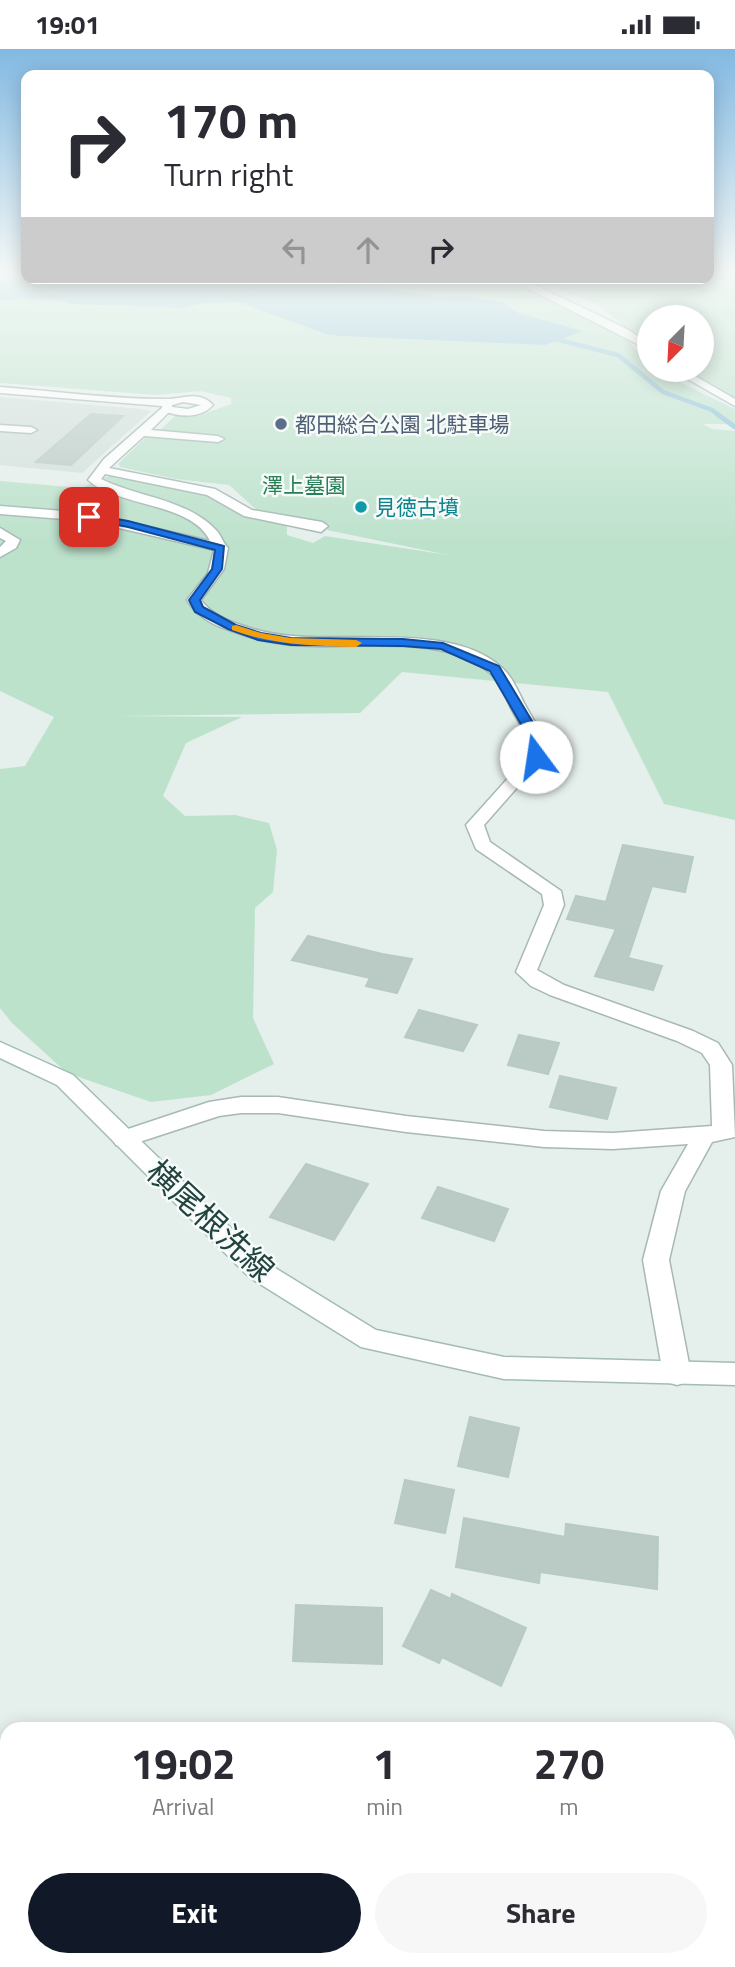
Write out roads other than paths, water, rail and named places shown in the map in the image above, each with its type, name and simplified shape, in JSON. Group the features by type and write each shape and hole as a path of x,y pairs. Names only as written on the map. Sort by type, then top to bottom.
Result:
{"street":[{"path":"697,382 735,403"},
{"path":"0,390 167,406 94,477 97,482 166,506 215,534 221,548 217,569 194,600 199,609 232,627 258,636 291,642 403,642 443,646 495,669 528,726 537,751 536,757 475,825 482,845 551,891 554,897 554,905 526,972 537,981 558,991 685,1036 710,1048 721,1065 721,1132 673,1191 656,1260 677,1374"},
{"path":"0,428 31,431"},
{"path":"140,432 218,439"},
{"path":"101,470 211,492 248,513 322,526 321,528"},
{"path":"0,510 89,517 128,524 221,548"},
{"path":"0,532 13,540 11,545 0,553"},
{"name":"横尾根洗線","path":"0,1049 65,1080 258,1270 370,1339 504,1368 735,1374"},
{"path":"124,1139 217,1108 241,1105 278,1105 406,1124 544,1139 612,1141 721,1132"}],"waterway":[{"path":"627,363 663,392 712,410 720,416"},
{"path":"717,414 735,427"}],"place":[{"name":"都田総合公園 北駐車場","path":"281,424"},
{"name":"見徳古墳","path":"361,507"}],"park label":[{"name":"澤上墓園","path":"304,485"}]}
